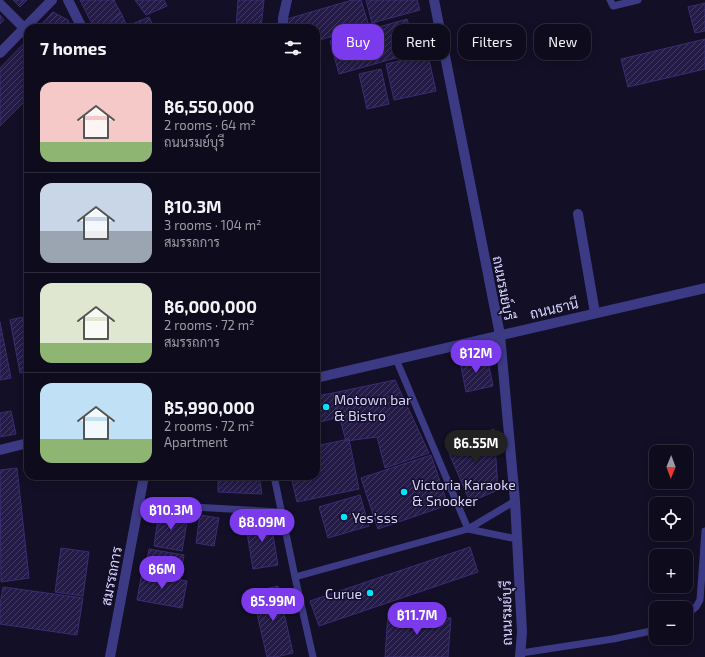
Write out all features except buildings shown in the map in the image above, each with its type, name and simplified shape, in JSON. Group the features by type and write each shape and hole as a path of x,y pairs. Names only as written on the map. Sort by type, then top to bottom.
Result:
{"street":[{"path":"28,24 52,0"},
{"path":"68,0 80,24"},
{"path":"283,24 287,0"},
{"name":"ถนนรมย์บุรี","path":"434,0 500,335 515,500 522,632 520,655"},
{"path":"0,4 24,28 0,53"},
{"path":"578,214 595,313"},
{"name":"ถนนธานี","path":"320,377 705,288"},
{"path":"0,450 24,444"},
{"name":"สมรรถการ","path":"110,657 143,480"}],"lane":[{"path":"610,0 613,6 638,0"},
{"path":"396,359 468,528"},
{"path":"275,480 313,657"},
{"path":"295,577 468,528 515,500"},
{"path":"139,504 281,512"},
{"path":"468,528 516,539"},
{"path":"693,609 700,600 705,531"},
{"path":"520,655 649,631"}],"place":[{"name":"Motown bar & Bistro","path":"326,407"},
{"name":"Victoria Karaoke & Snooker","path":"404,492"},
{"name":"Yes'sss","path":"344,517"},
{"name":"Curue","path":"370,593"}]}
